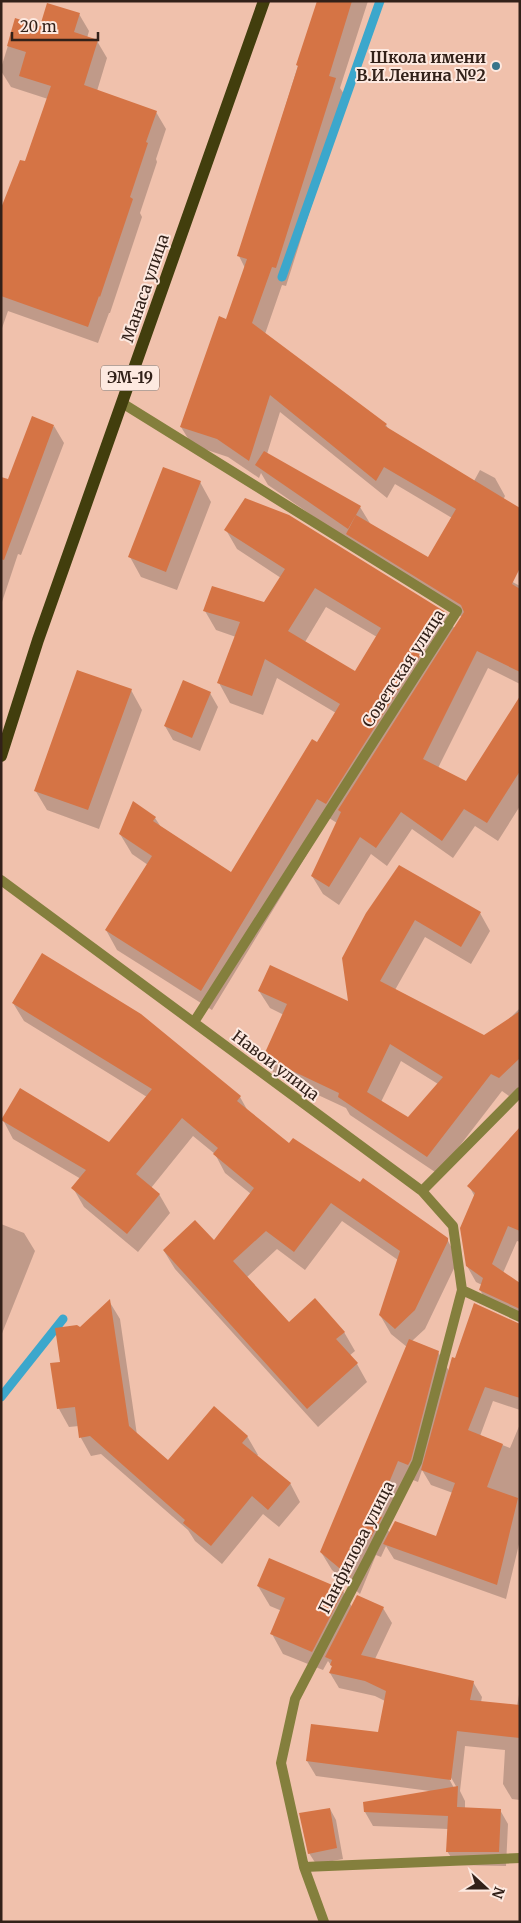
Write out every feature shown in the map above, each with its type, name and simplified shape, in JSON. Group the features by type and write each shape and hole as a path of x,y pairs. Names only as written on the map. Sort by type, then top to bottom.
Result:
{"main road":[{"name":"Манаса улица","path":"1,756 38,640 264,1"}],"street":[{"name":"Советская улица","path":"122,403 457,611 194,1022"},
{"name":"Навои улица","path":"1,880 422,1191"},
{"path":"422,1191 520,1092"},
{"name":"Панфилова улица","path":"324,1922 304,1867 281,1763 294,1699 417,1462 462,1290 453,1226 422,1191"},
{"path":"462,1290 520,1318"},
{"path":"304,1867 520,1858"}],"building":[{"path":"317,1 352,1 329,76 336,78 276,268 272,267 252,323 387,424 385,426 520,508 520,568 512,584 520,589 520,672 477,651 423,759 466,781 520,696 520,771 487,823 464,809 442,841 401,812 376,848 360,837 329,887 311,876 341,812 338,810 464,612 461,605 346,534 356,515 428,557 456,509 384,467 376,481 270,395 249,461 217,439 180,427 219,316 226,319 247,259 237,256"},
{"path":"47,3 80,13 74,32 98,40 84,85 157,111 130,197 133,199 88,327 1,296 1,208 20,160 25,161 51,86 19,76 26,52 7,46 15,18 40,26"},
{"path":"32,416 54,425 4,560 1,559 1,477 8,479"},
{"path":"264,451 361,506 348,529 255,465"},
{"path":"163,467 201,481 166,572 128,557"},
{"path":"245,498 289,515 447,613 326,804 317,799 201,991 105,930 152,856 119,834 133,801 156,817 153,821 231,872 312,739 317,742 340,704 265,659 252,696 217,683 240,622 203,611 212,586 264,602 285,569 224,530","holes":["315,588 381,628 355,671 288,631"]},
{"path":"77,670 132,689 88,810 34,791"},
{"path":"183,680 211,692 192,738 164,726"},
{"path":"399,865 481,912 461,947 415,920 380,981 484,1035 520,1011 520,1058 499,1078 491,1074 427,1157 338,1097 339,1093 263,1057 287,1004 258,991 270,965 348,1001 342,958 366,913","holes":["390,1044 443,1077 408,1117 367,1092"]},
{"path":"42,953 141,1014 241,1096 237,1101 289,1143 293,1138 360,1182 363,1178 448,1238 415,1310 395,1329 379,1315 400,1251 331,1203 294,1252 266,1231 233,1261 289,1322 315,1298 345,1332 336,1339 358,1363 307,1409 163,1250 195,1220 214,1240 254,1188 213,1154 218,1148 182,1118 136,1174 160,1194 127,1234 71,1188 86,1170 1,1120 20,1088 109,1142 152,1089 12,1003"},
{"path":"520,1127 520,1231 508,1226 492,1264 520,1283 520,1309 479,1290 483,1278 466,1266 460,1228 475,1193 467,1186"},
{"path":"110,1299 129,1426 168,1460 214,1406 248,1436 242,1443 291,1483 268,1510 252,1496 211,1546 183,1523 185,1520 90,1436 79,1438 75,1407 57,1409 50,1363 60,1362 55,1328 77,1325 80,1327"},
{"path":"474,1303 520,1324 520,1398 485,1387 468,1430 503,1444 487,1487 518,1498 497,1585 383,1544 395,1521 436,1536 455,1483 421,1470 452,1357 455,1358"},
{"path":"409,1339 439,1351 411,1460 408,1465 398,1461 376,1514 382,1517 370,1539 366,1538 350,1577 320,1552"},
{"path":"269,1558 344,1590 312,1652 270,1634 285,1598 257,1586"},
{"path":"357,1595 384,1607 361,1655 474,1681 470,1700 520,1705 520,1738 457,1731 451,1780 306,1761 311,1724 378,1732 386,1691 365,1681 329,1673 332,1660 325,1657"},
{"path":"458,1786 457,1807 501,1809 499,1852 446,1852 448,1816 364,1812 363,1802"},
{"path":"330,1808 337,1848 308,1854 299,1813"}],"waterway":[{"path":"282,277 380,1"},
{"path":"1,1397 63,1319"}],"place":[{"name":"Школа имени В.И.Ленина №2","path":"496,66"}]}
